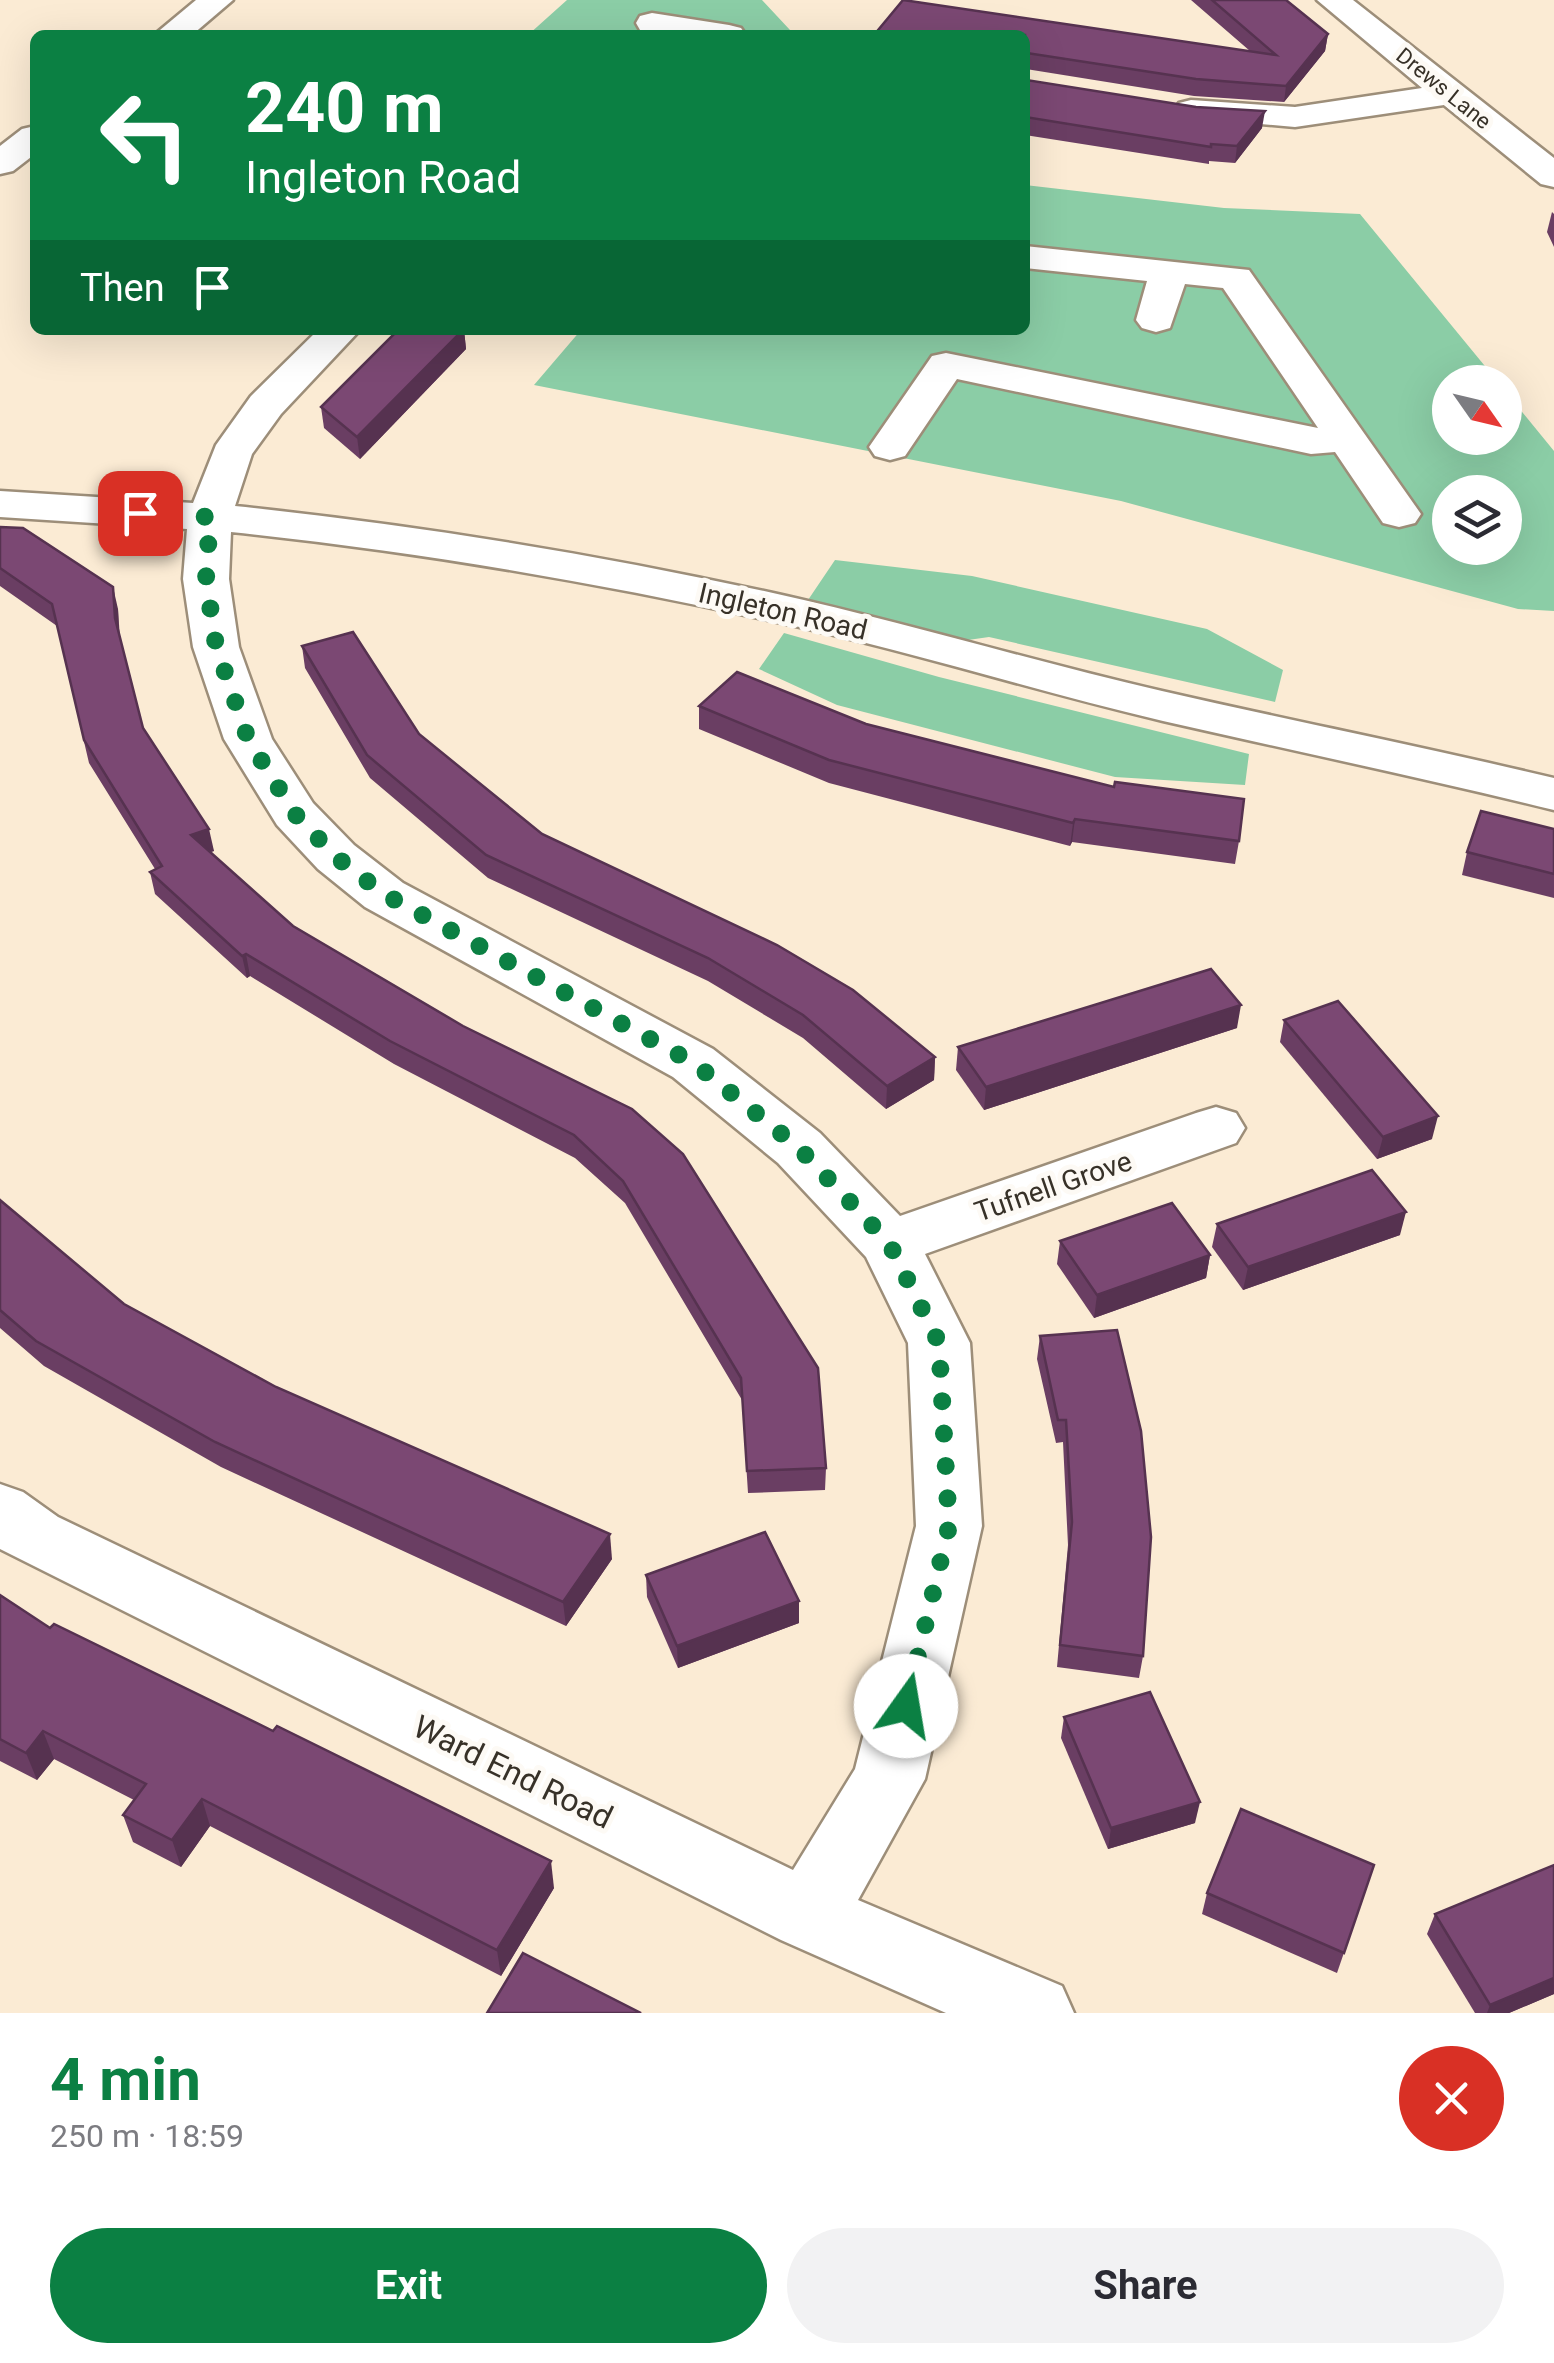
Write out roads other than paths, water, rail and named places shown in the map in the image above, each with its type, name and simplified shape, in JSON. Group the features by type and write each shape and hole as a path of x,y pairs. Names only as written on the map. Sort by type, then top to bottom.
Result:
{"street":[{"path":"177,30 217,0"},
{"name":"Drews Lane","path":"1333,0 1554,176"},
{"path":"654,19 706,30"},
{"path":"1156,104 1294,117 1452,94"},
{"path":"0,163 30,141"},
{"path":"1030,257 1235,278 1398,514"},
{"path":"1156,320 1169,270"},
{"path":"335,335 266,404 230,454 210,517 206,579 216,646 248,739 295,814 336,857 384,894 694,1063 799,1148 889,1243 939,1343 949,1526 889,1779 808,1915"},
{"path":"890,447 954,348 1311,441 1348,439"},
{"name":"Ingleton Road","path":"0,504 210,517 395,536 551,562 774,607 1163,706 1346,744 1554,794"},
{"name":"Tufnell Grove","path":"889,1243 1216,1128"},
{"name":"Ward End Road","path":"0,1512 52,1546 808,1915 1036,2013"}]}
